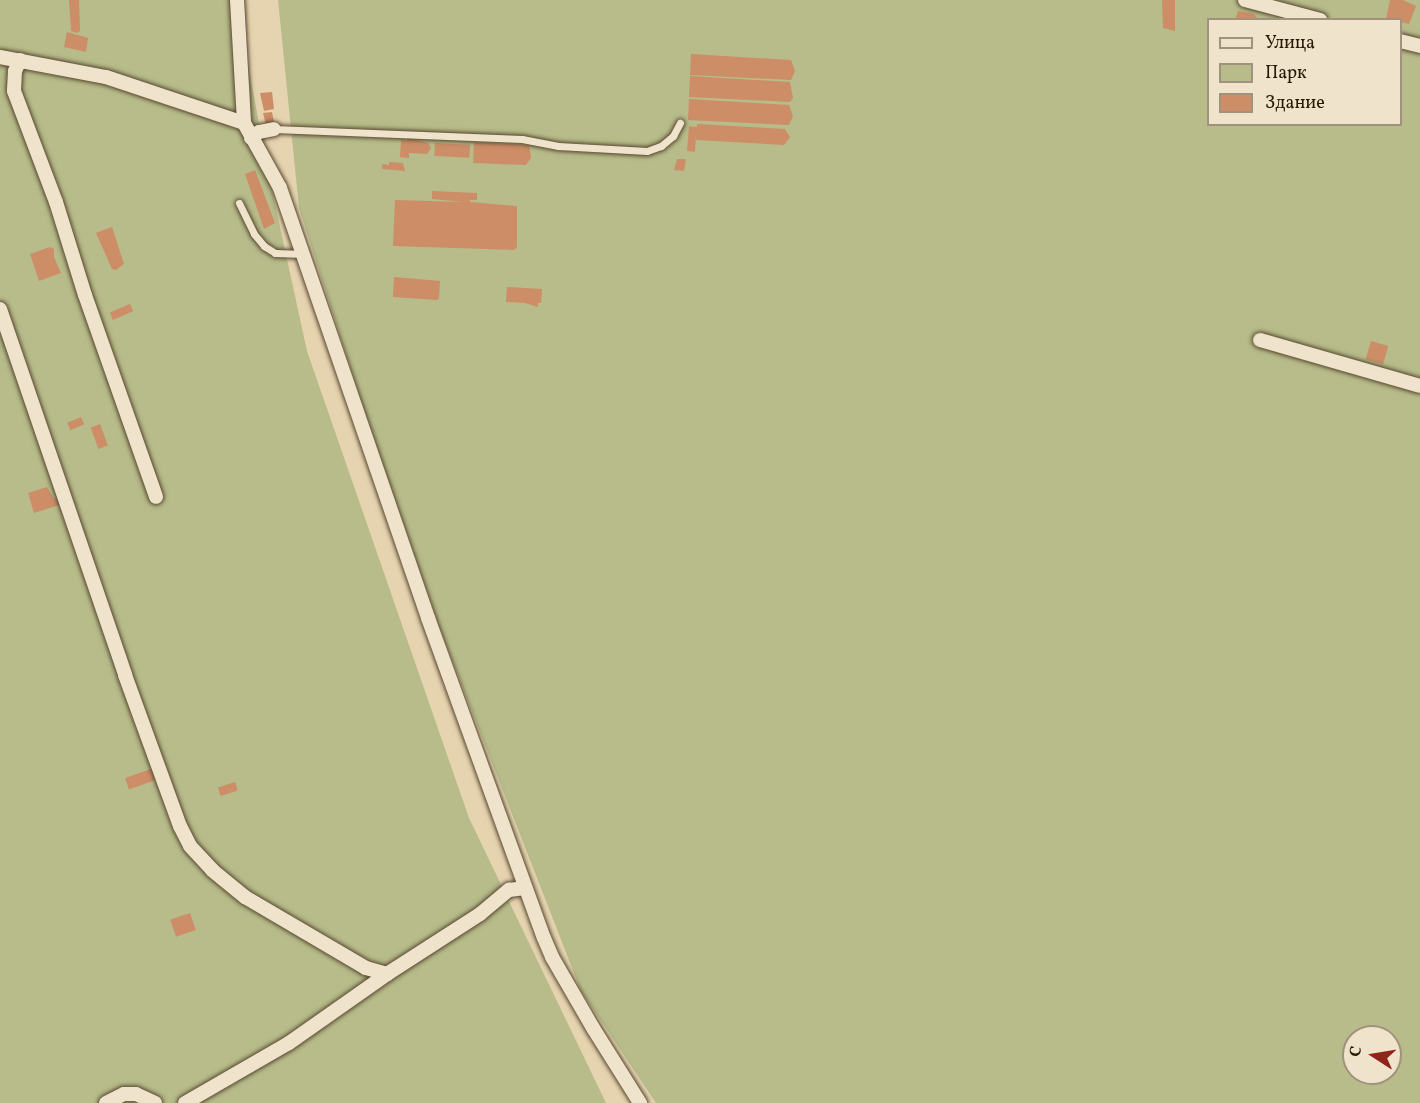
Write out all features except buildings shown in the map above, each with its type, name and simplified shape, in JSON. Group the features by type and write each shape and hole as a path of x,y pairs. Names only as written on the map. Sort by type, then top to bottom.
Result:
{"street":[{"path":"237,0 244,123 280,188 428,618 552,957 640,1103"},
{"path":"1245,0 1312,18"},
{"path":"1402,41 1420,46"},
{"path":"0,57 106,77 244,123"},
{"path":"20,60 15,71 14,90 32,145 56,202 156,497"},
{"path":"251,138 258,132 274,129"},
{"path":"0,309 125,675 180,826 190,846 212,870 244,897 366,968 387,974"},
{"path":"1260,340 1420,386"},
{"path":"185,1103 289,1043 387,974 480,914 509,890 525,888"},
{"path":"110,1102 124,1094 136,1094 155,1103"}],"lane":[{"path":"274,129 522,139 558,146 647,151 661,146 673,136 680,123"},
{"path":"239,203 254,234 264,246 275,253 304,254"}],"green space":[{"path":"0,0 236,0 268,172 307,351 469,818 606,1103 0,1103"},
{"path":"278,0 1420,0 1420,1103 656,1103 581,991 440,629 365,413 299,208"}]}
